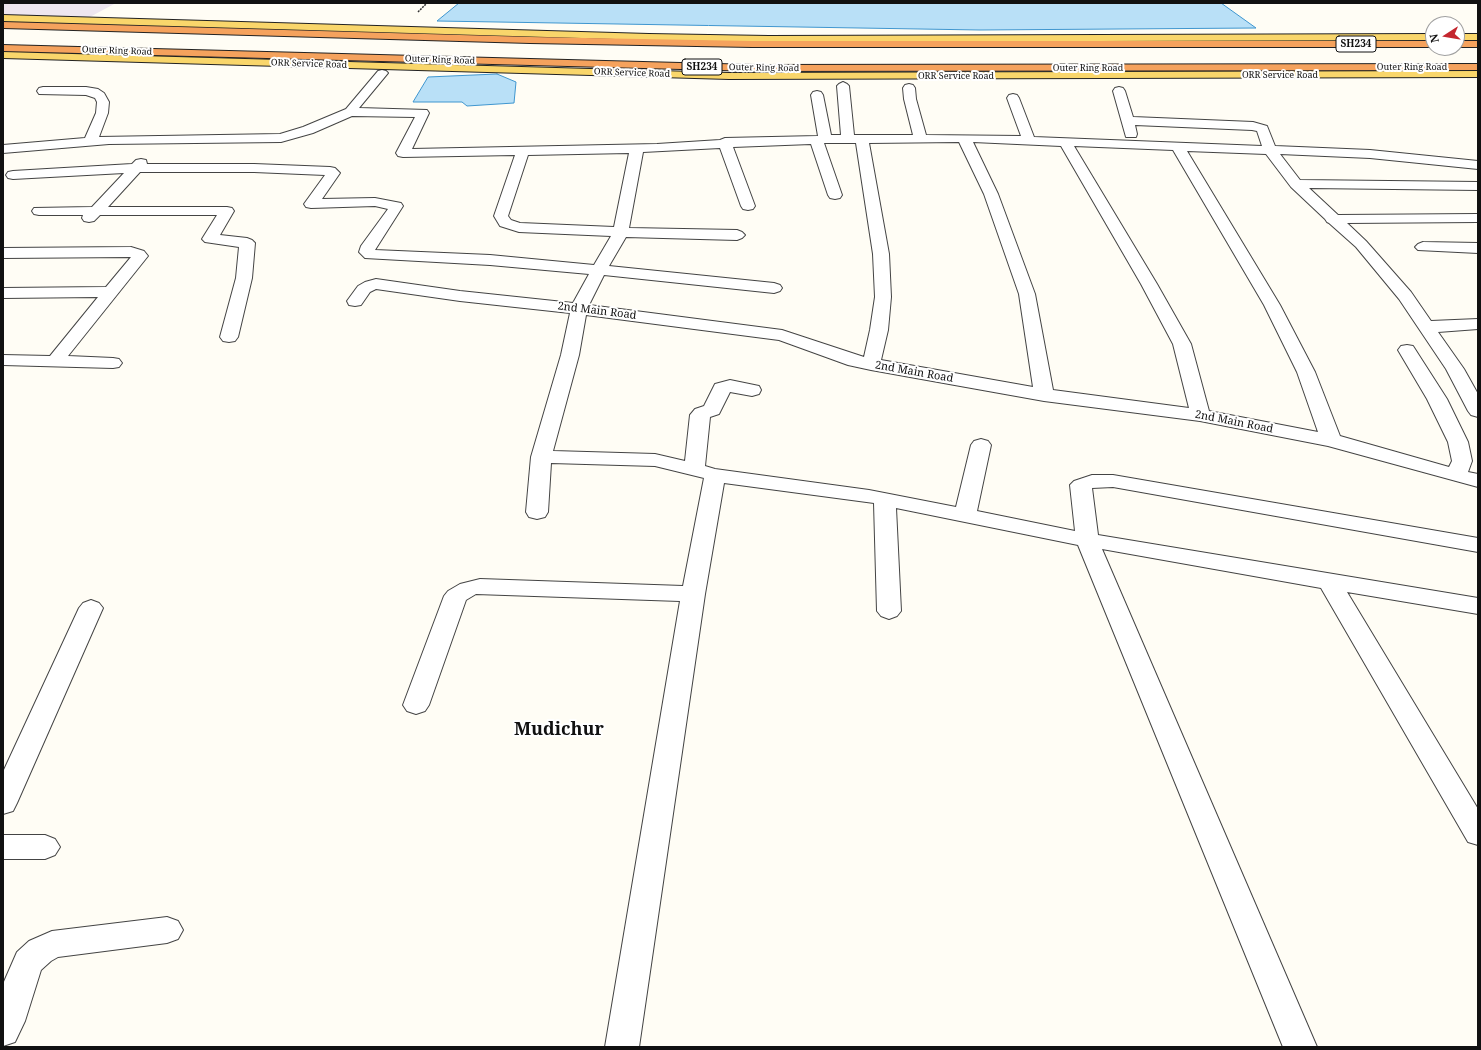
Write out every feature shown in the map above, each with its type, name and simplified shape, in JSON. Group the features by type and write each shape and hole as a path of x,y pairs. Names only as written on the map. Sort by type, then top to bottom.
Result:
{"highway":[{"name":"SH234","path":"3,25 680,43 1425,44"},
{"path":"680,43 762,38"},
{"path":"1042,38 1134,44"},
{"path":"1465,44 1478,44"},
{"name":"Outer Ring Road","path":"3,48 738,68 1478,67"},
{"path":"738,68 826,76"},
{"path":"1098,68 1178,75"}],"main road":[{"path":"3,18 633,36 762,38 1425,37"},
{"path":"1465,37 1478,37"},
{"name":"ORR Service Road","path":"3,55 627,73 826,76 1478,74"}],"street":[{"path":"350,112 382,73"},
{"path":"843,86 881,254 883,297 880,330 871,365"},
{"path":"909,88 921,139"},
{"path":"43,91 86,91 94,92 100,96 102,102 102,113 90,142"},
{"path":"1119,91 1134,145"},
{"path":"817,95 821,139 835,195"},
{"path":"1014,98 1029,141"},
{"path":"3,149 90,142 161,139 281,138 303,132 350,112 423,113 403,153 637,148 725,142 821,139 964,138 1400,156 1478,165"},
{"path":"1127,121 1253,126 1262,129 1270,150 1296,184 1332,219 1361,244 1405,296 1455,369 1478,410"},
{"path":"964,138 991,194 1027,294 1044,395"},
{"path":"83,225 137,168 161,139"},
{"path":"725,142 748,206"},
{"path":"1065,142 1149,284 1182,344 1200,415"},
{"path":"3,187 37,146"},
{"path":"1178,147 1272,306 1306,372 1331,440"},
{"path":"537,512 541,457 570,355 579,309 598,271 621,232 637,148"},
{"path":"523,151 501,216 505,223 520,227 621,232 737,235"},
{"path":"1400,156 1428,185"},
{"path":"13,175 137,168 254,168 330,171 333,173 311,204 375,202 396,206 369,246 367,252 371,255 490,260 774,288"},
{"path":"1296,184 1478,186"},
{"path":"39,211 227,211 210,239 247,243 244,278 229,337"},
{"path":"1332,219 1478,218"},
{"path":"1423,247 1472,248 1478,261"},
{"path":"3,253 131,252 140,256 54,361"},
{"name":"2nd Main Road","path":"355,301 364,289 376,284 460,296 579,309 782,335 854,362 1044,395 1200,415 1331,440 1478,481"},
{"path":"3,293 112,292"},
{"path":"1426,327 1478,324"},
{"path":"1406,350 1437,399 1458,442 1462,461 1456,475"},
{"path":"3,360 113,363"},
{"path":"622,1047 693,594 704,473 700,415 712,410 722,388 730,386 752,390"},
{"path":"965,515 981,445"},
{"path":"541,457 655,460 704,473 869,496 1087,540 1478,606"},
{"path":"1300,1047 1087,540 1081,485 1092,480 1113,481 1478,545"},
{"path":"885,500 889,611"},
{"path":"1329,582 1478,834"},
{"path":"416,704 456,596 468,589 480,586 693,594"},
{"path":"3,803 92,608"},
{"path":"3,847 45,847"},
{"path":"3,1031 8,1021 18,985 28,962 40,951 52,944 167,930"}],"shaded area":[{"path":"3,3 116,3 88,18 3,16"}],"water":[{"path":"459,3 1221,3 1256,28 980,30 437,21"},
{"path":"497,74 516,82 514,103 467,106 462,102 413,102 428,77"}],"district":[{"name":"Mudichur","path":"559,730"}]}
